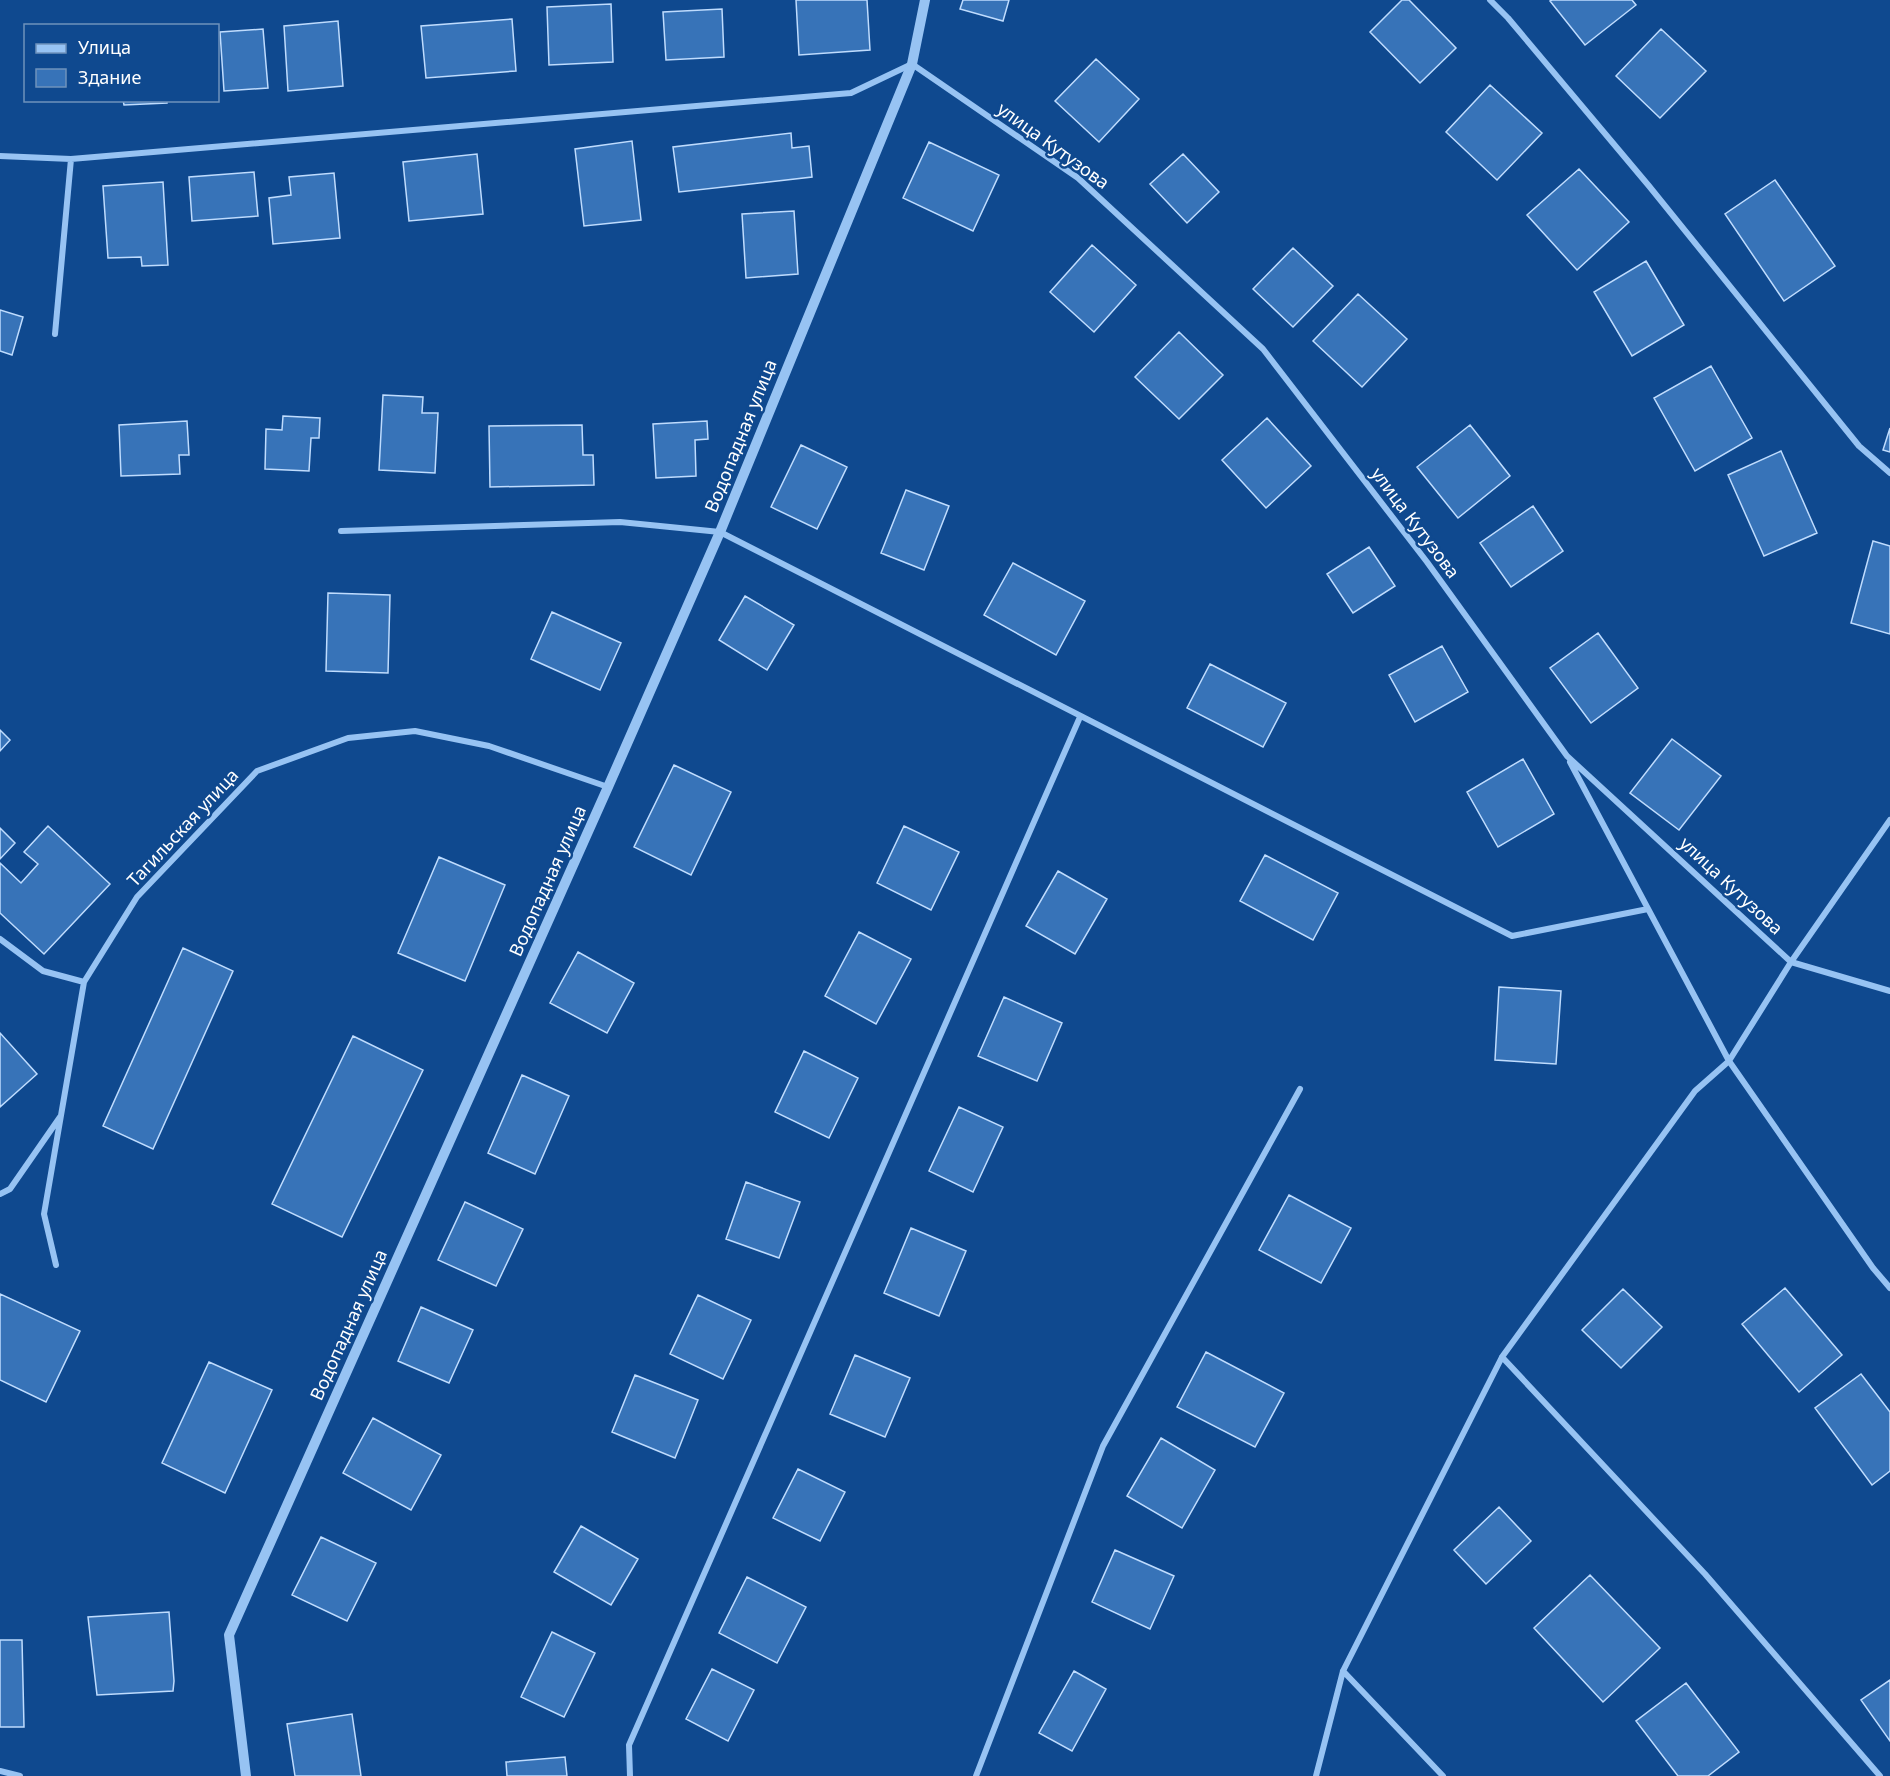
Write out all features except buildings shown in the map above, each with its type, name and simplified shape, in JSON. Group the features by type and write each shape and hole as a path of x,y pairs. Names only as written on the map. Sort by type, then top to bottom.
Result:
{"street":[{"name":"Водопадная улица","path":"246,1776 229,1635 720,532 912,64 925,0"},
{"path":"1490,0 1508,18 1649,186 1859,446 1890,473"},
{"path":"0,156 71,159 851,93 912,64"},
{"name":"улица Кутузова","path":"912,64 1078,178 1263,349 1427,562 1567,756 1791,962 1890,991"},
{"path":"55,334 71,159"},
{"path":"341,531 620,522 720,532 1512,936 1648,909"},
{"path":"630,1776 629,1745 1080,717"},
{"name":"Тагильская улица","path":"84,982 137,897 257,771 267,767 348,738 415,731 489,746 608,787"},
{"path":"1567,756 1729,1061 1873,1268 1890,1288"},
{"path":"1316,1776 1342,1671 1502,1357 1695,1091 1729,1061 1791,962 1890,820"},
{"path":"0,939 43,971 84,982 44,1214 56,1265"},
{"path":"976,1776 1103,1446 1300,1089"},
{"path":"0,1194 10,1189 63,1114"},
{"path":"1502,1357 1705,1574 1880,1776"},
{"path":"1342,1671 1443,1776"},
{"path":"0,1771 20,1776"}]}
